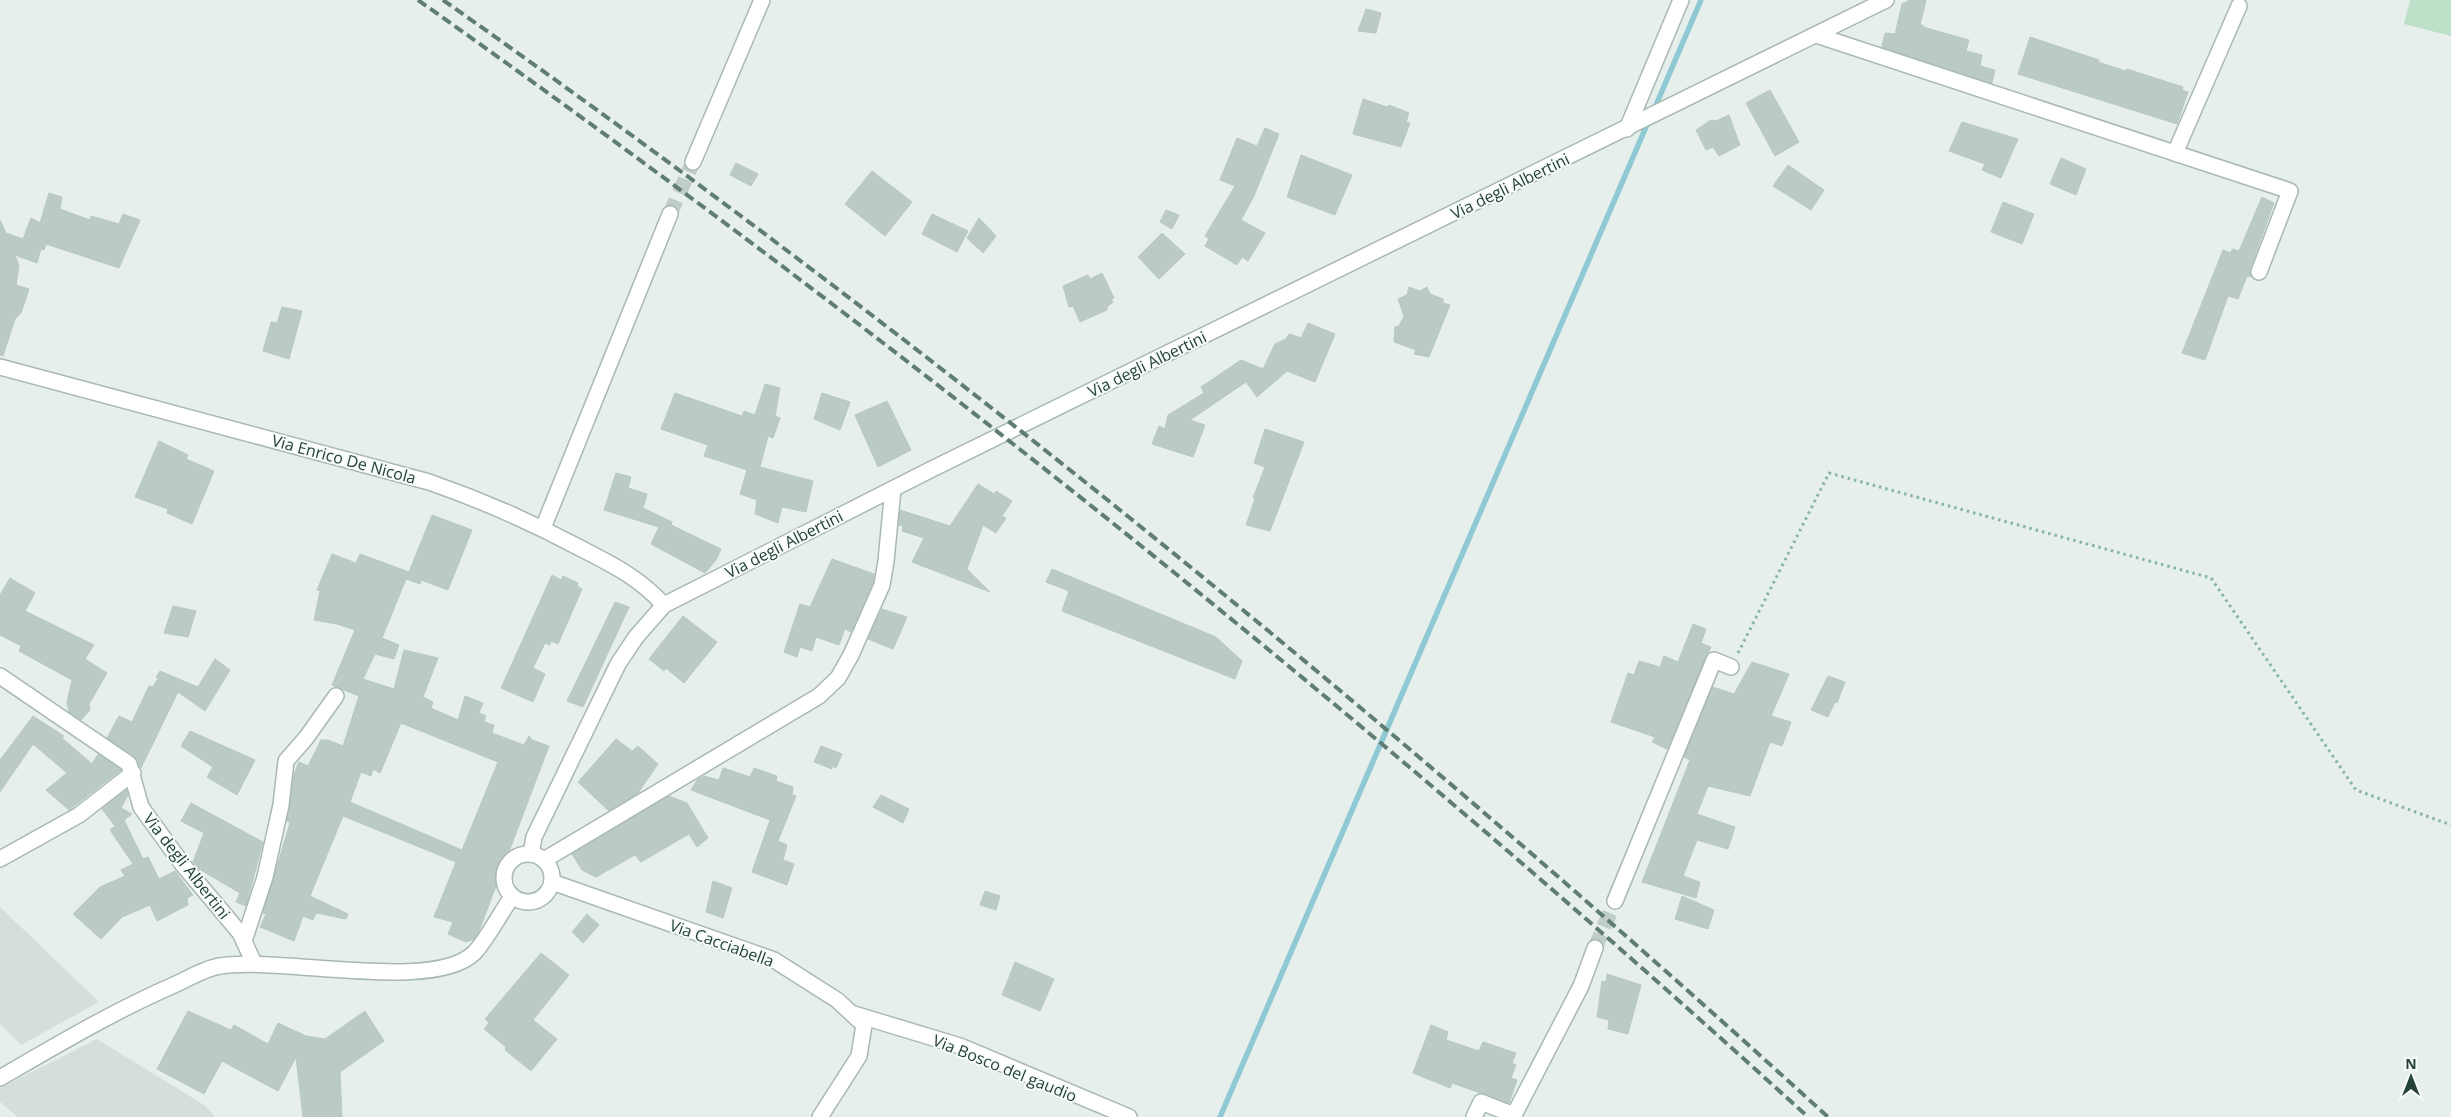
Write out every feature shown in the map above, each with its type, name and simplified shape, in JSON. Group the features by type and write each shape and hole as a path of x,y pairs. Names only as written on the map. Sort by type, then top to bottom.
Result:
{"street":[{"path":"693,162 762,0"},
{"path":"1627,129 1681,0"},
{"name":"Via degli Albertini","path":"538,857 534,838 618,664 636,637 664,606 893,489 1886,0"},
{"path":"2175,154 2239,6"},
{"path":"1816,35 2290,191 2260,272"},
{"path":"543,528 670,214"},
{"name":"Via Enrico De Nicola","path":"0,367 429,482 474,498 543,528 632,575 664,606"},
{"path":"538,857 552,872 552,882 548,892 540,900 526,903 512,897 505,887 504,871 518,856 538,857 818,696 838,678 851,655 882,585 893,489"},
{"path":"1615,901 1714,660 1731,667"},
{"path":"0,676 128,764 133,773 79,815 0,859"},
{"name":"Via degli Albertini","path":"244,941 266,876 281,805 286,761 306,738 336,696"},
{"name":"Via degli Albertini","path":"133,773 141,807 183,865 240,933 254,963"},
{"name":"Via Cacciabella","path":"552,882 774,960 837,1000 864,1025 859,1056 820,1117"},
{"path":"0,1078 131,1004 218,966 254,963 327,970 421,971 450,967 473,954 512,897"},
{"path":"1474,1117 1481,1102 1514,1115 1581,986 1595,948"},
{"name":"Via Bosco del gaudio","path":"852,1014 960,1046 1129,1117"}],"path":[{"path":"1731,667 1829,473 2211,578 2356,790 2451,825"}],"shaded area":[{"path":"0,907 99,1002 21,1045 0,1024"},
{"path":"97,1039 204,1105 215,1117 18,1117 0,1102 0,1088"}],"green space":[{"path":"2410,0 2451,0 2451,36 2404,24"}],"building":[{"path":"1910,0 1926,0 1920,25 1969,40 1966,51 1982,55 1980,66 1995,70 1992,83 1882,47 1885,33 1895,34 1902,4"},
{"path":"1366,9 1381,13 1376,33 1358,31"},
{"path":"2030,37 2099,60 2098,62 2183,87 2182,90 2188,92 2177,124 2018,74"},
{"path":"1770,90 1799,142 1775,156 1746,103"},
{"path":"1363,99 1387,107 1389,105 1409,113 1406,122 1410,123 1401,147 1353,134"},
{"path":"1729,115 1740,145 1719,156 1713,147 1706,150 1696,130 1711,120 1716,121"},
{"path":"1962,122 2018,139 2001,178 1982,170 1985,164 1949,151"},
{"path":"1265,128 1279,134 1254,196 1241,220 1265,233 1248,261 1242,257 1237,265 1205,246 1209,239 1205,236 1235,186 1220,180 1237,138 1257,146"},
{"path":"1301,155 1352,175 1335,215 1287,197"},
{"path":"2061,158 2086,169 2076,195 2050,184"},
{"path":"736,163 758,174 751,186 730,175"},
{"path":"1788,165 1824,190 1811,210 1773,186"},
{"path":"872,171 912,202 885,236 845,204"},
{"path":"49,193 62,197 60,209 90,220 91,216 119,224 123,214 140,220 119,268 46,244 44,250 41,249 37,263 15,255 19,266 16,285 29,289 21,313 15,319 3,356 0,355 0,220 6,233 23,239 31,218 40,223"},
{"path":"2262,197 2274,203 2250,269 2251,277 2247,276 2238,299 2228,296 2205,360 2182,353 2223,250 2231,253 2232,249 2239,251"},
{"path":"2003,202 2034,214 2022,244 1991,232"},
{"path":"1166,210 1179,215 1172,229 1160,222"},
{"path":"932,214 968,231 957,252 922,234"},
{"path":"979,218 996,236 983,253 967,238"},
{"path":"1162,233 1185,254 1159,279 1138,257"},
{"path":"1102,273 1114,298 1111,299 1113,302 1107,307 1107,310 1080,322 1073,306 1069,307 1063,286 1088,275 1090,279"},
{"path":"1409,287 1420,291 1427,287 1430,294 1443,299 1443,303 1450,305 1429,357 1414,354 1416,350 1394,342 1395,327 1399,326 1404,316 1398,299 1407,295"},
{"path":"282,307 302,311 289,359 263,351 271,322 277,323"},
{"path":"1308,323 1335,334 1315,382 1287,371 1257,397 1246,382 1190,420 1205,425 1193,457 1152,444 1159,426 1165,429 1168,415 1204,393 1201,387 1241,360 1263,369 1275,344 1286,339 1289,334 1301,338"},
{"path":"765,384 780,388 775,416 780,418 773,438 768,436 760,467 813,481 806,512 782,507 778,523 755,514 757,500 740,494 747,470 704,456 708,445 661,429 675,393 742,416 744,411 755,415"},
{"path":"822,393 850,402 840,430 814,419"},
{"path":"887,401 911,450 878,467 855,415"},
{"path":"1265,429 1304,442 1270,531 1246,525 1255,499 1253,498 1265,467 1254,463"},
{"path":"159,441 188,455 186,459 214,471 192,524 167,513 168,509 135,497"},
{"path":"616,473 631,477 628,488 647,494 643,508 672,522 671,525 721,549 716,560 705,573 651,544 659,527 604,510"},
{"path":"978,484 994,494 996,491 1012,501 1002,516 1006,518 996,533 983,525 967,569 990,592 912,562 924,538 902,531 903,526 899,525 900,510 950,526"},
{"path":"432,515 472,530 448,590 421,580 420,584 406,579 382,638 399,645 394,659 375,654 363,679 394,689 404,650 438,658 423,697 433,702 431,708 458,720 465,696 483,703 479,713 486,716 484,722 494,725 492,733 524,745 529,736 532,740 549,746 479,931 474,939 466,942 448,934 453,922 434,917 456,862 343,816 310,896 348,914 346,919 316,913 313,920 303,916 294,941 260,927 266,914 263,913 290,823 287,821 294,774 299,762 308,766 321,740 328,740 343,746 359,696 332,685 355,630 337,624 314,620 320,591 317,590 332,554 356,563 360,554 409,572","holes":["401,723 498,762 462,850 350,802 361,772 371,776 373,769 380,773"]},
{"path":"832,559 874,574 873,582 851,632 845,629 839,645 816,637 812,651 800,647 797,657 784,652 800,604 810,607"},
{"path":"1052,569 1216,637 1242,661 1235,679 1062,611 1069,591 1046,582"},
{"path":"552,575 561,580 563,576 578,583 577,586 582,589 558,644 551,641 550,645 545,643 533,668 545,674 533,702 501,688"},
{"path":"10,578 35,593 25,611 94,645 85,659 107,673 89,704 90,710 81,720 69,712 67,702 72,680 19,651 21,646 0,635 0,595"},
{"path":"615,602 629,607 583,707 567,701"},
{"path":"173,606 196,611 188,637 164,633"},
{"path":"882,609 907,617 893,649 868,639"},
{"path":"683,616 717,642 684,683 666,668 664,671 649,659"},
{"path":"1693,624 1706,629 1701,643 1711,647 1667,749 1652,742 1655,737 1611,722 1628,673 1634,675 1639,661 1660,667 1664,656 1678,662"},
{"path":"215,659 230,670 205,711 178,692 141,768 134,756 107,738 119,716 132,722 149,686 153,687 157,680 162,683 156,677 160,671 198,687"},
{"path":"1752,662 1789,674 1771,716 1791,722 1782,746 1770,742 1750,796 1708,786 1697,814 1735,827 1728,849 1697,840 1683,876 1700,882 1696,898 1642,882 1690,760 1684,757 1713,687 1734,694"},
{"path":"1828,676 1845,682 1837,703 1835,702 1828,717 1811,710"},
{"path":"33,716 64,736 62,738 92,764 98,754 121,770 69,810 46,790 67,773 33,744 0,792 0,760"},
{"path":"190,731 255,760 237,795 207,777 213,767 181,746"},
{"path":"616,739 632,751 638,746 658,764 638,793 609,811 578,782"},
{"path":"821,746 842,754 836,768 832,766 832,769 814,762"},
{"path":"723,768 750,777 754,768 777,776 776,781 793,787 792,795 796,796 778,841 787,845 783,860 794,864 787,885 752,872 770,820 691,790 697,780 704,776 719,780"},
{"path":"126,790 128,795 121,808 132,814 124,820 143,859 148,857 159,879 175,871 193,895 187,898 188,905 157,921 150,905 122,917 101,939 73,914 100,887 125,876 121,870 133,864 110,830 115,826 102,809"},
{"path":"881,795 909,809 903,823 873,807"},
{"path":"669,796 687,803 708,838 697,847 689,834 641,862 635,855 596,877 582,870 572,854"},
{"path":"191,803 263,842 246,906 236,902 240,893 199,869 193,862 204,833 181,821"},
{"path":"713,881 732,888 723,918 706,912"},
{"path":"985,891 1000,896 996,910 980,905"},
{"path":"1682,896 1714,910 1708,929 1675,919"},
{"path":"587,914 599,925 583,943 572,932"},
{"path":"541,953 569,975 533,1020 557,1039 531,1071 505,1050 506,1047 484,1029 489,1023 485,1019"},
{"path":"1015,962 1054,979 1040,1011 1002,995"},
{"path":"1607,974 1641,985 1628,1034 1608,1029 1609,1020 1597,1017 1602,981 1606,982"},
{"path":"188,1011 231,1030 234,1025 268,1044 278,1023 306,1036 325,1039 365,1011 384,1041 340,1072 342,1117 303,1117 296,1057 278,1091 222,1061 204,1094 157,1069"},
{"path":"1431,1025 1448,1032 1446,1040 1479,1051 1483,1042 1516,1053 1512,1063 1516,1065 1511,1078 1517,1080 1509,1103 1452,1083 1450,1088 1413,1073"}],"waterway":[{"path":"1653,112 1701,0"},
{"path":"1220,1117 1649,120"}],"tunnel":[{"path":"670,214 693,162"},
{"path":"1595,948 1615,901"}],"railway":[{"path":"418,0 599,130 778,263 1130,537 1303,678 1474,822 1642,968 1808,1117"},
{"path":"443,0 624,130 802,262 979,398 1153,537 1325,678 1495,822 1663,968 1828,1117"}]}
